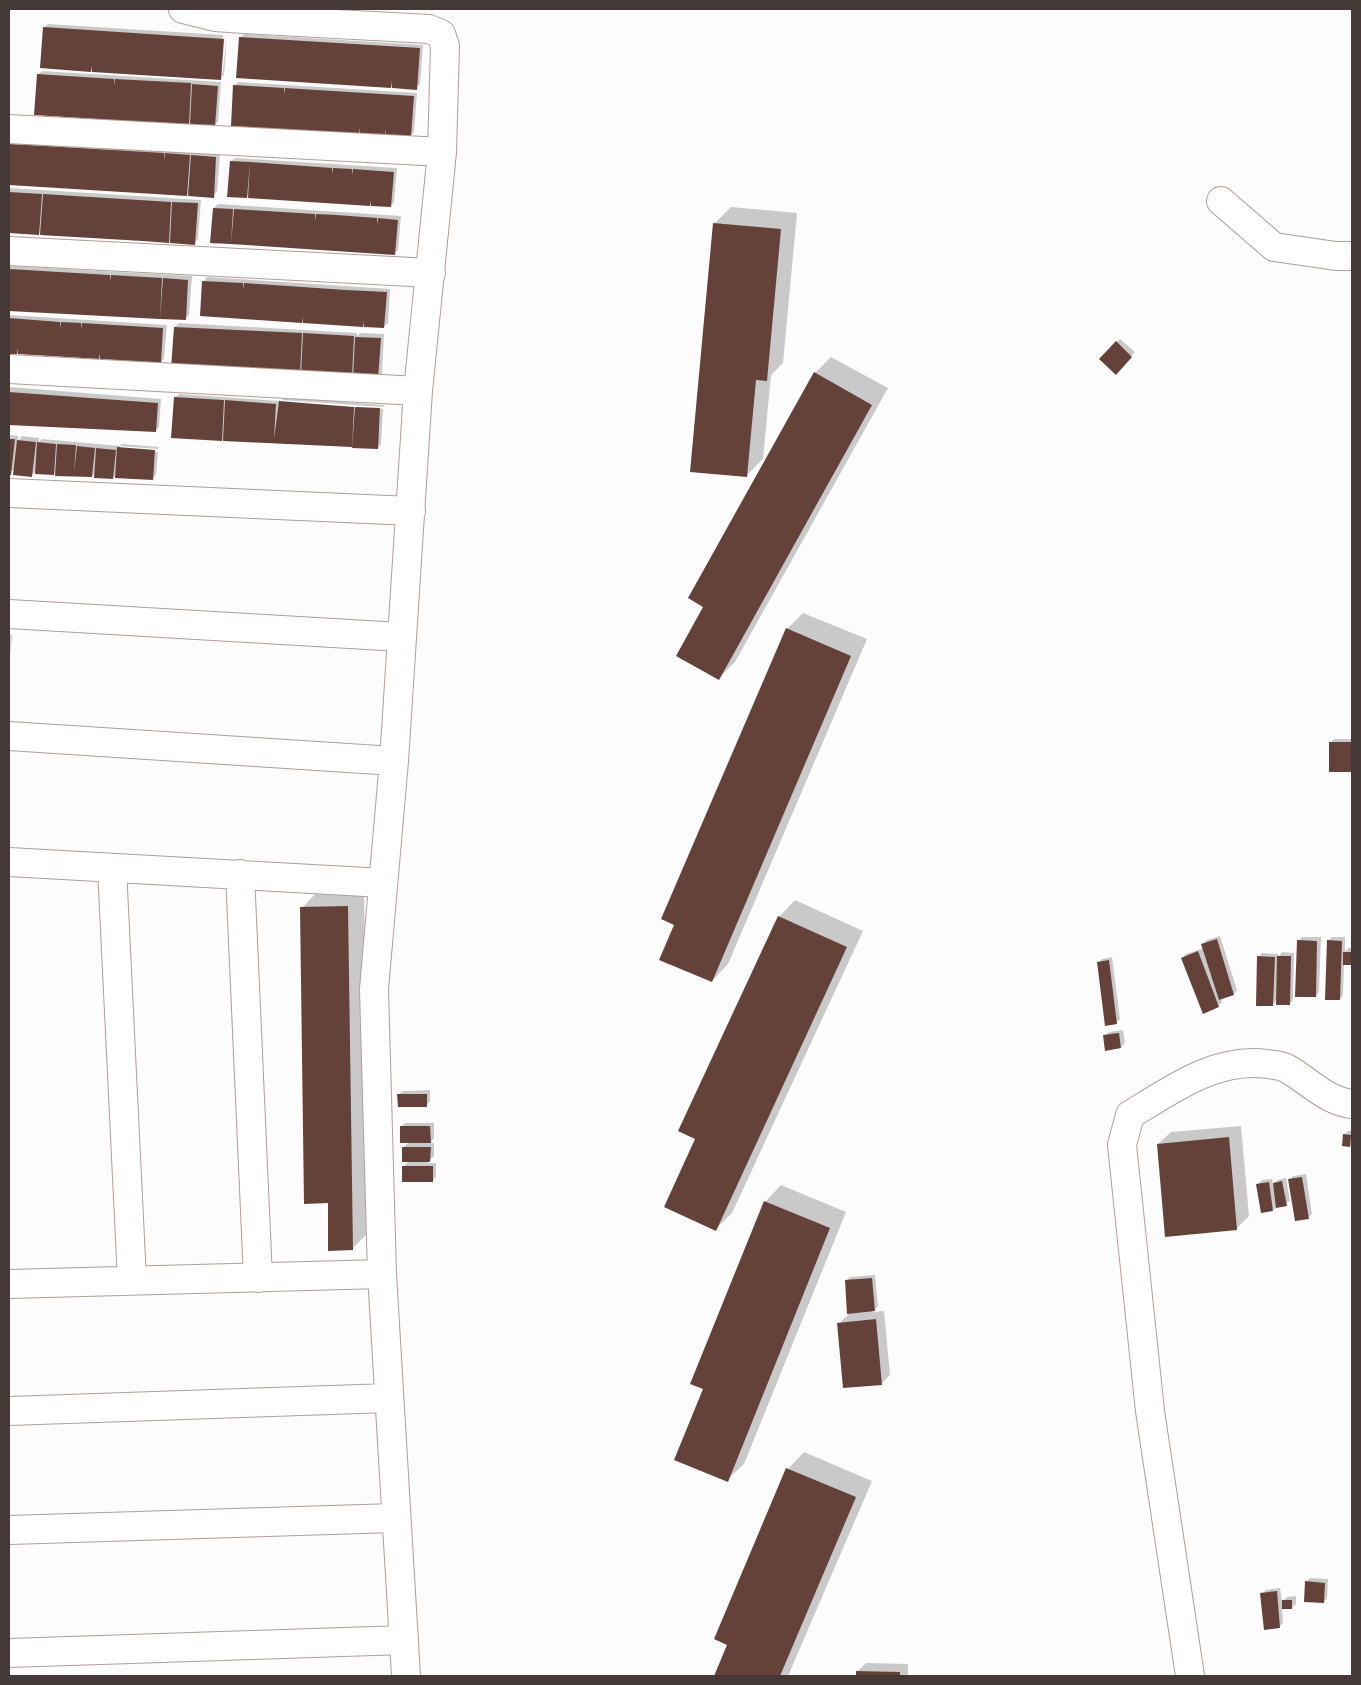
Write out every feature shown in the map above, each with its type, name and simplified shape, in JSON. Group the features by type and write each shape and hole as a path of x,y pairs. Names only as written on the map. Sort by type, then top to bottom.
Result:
{"street":[{"path":"182,9 215,17 429,28 441,34 445,46 442,152 418,391 394,761 374,989 382,1274 395,1518 406,1676"},
{"path":"9,129 442,152"},
{"path":"1221,201 1274,246 1336,256 1352,256"},
{"path":"9,251 431,273"},
{"path":"9,369 418,391"},
{"path":"9,493 411,511"},
{"path":"9,614 401,637"},
{"path":"9,736 394,761"},
{"path":"9,862 383,883"},
{"path":"112,868 132,1280"},
{"path":"240,874 258,1278"},
{"path":"1190,1676 1150,1411 1122,1145 1130,1115 1174,1088 1219,1067 1259,1063 1284,1067 1316,1086 1332,1100 1352,1104"},
{"path":"9,1284 382,1274"},
{"path":"9,1411 389,1398"},
{"path":"9,1530 395,1518"},
{"path":"9,1652 404,1640"}],"building":[{"path":"43,27 224,39 221,80 92,72 92,65 91,72 40,68"},
{"path":"239,37 420,48 417,90 392,88 392,81 391,88 236,78"},
{"path":"37,74 114,79 114,85 115,79 191,83 189,125 34,115"},
{"path":"192,84 218,86 215,127 190,125"},
{"path":"233,85 284,88 284,94 285,88 414,96 411,137 386,135 385,129 385,136 360,134 359,128 359,134 231,126"},
{"path":"9,144 164,153 164,160 165,153 190,155 187,196 9,185"},
{"path":"191,155 216,157 214,198 188,196"},
{"path":"230,161 250,162 247,198 227,197"},
{"path":"250,162 332,168 332,174 333,168 352,169 353,175 353,169 394,172 391,207 371,206 371,200 370,206 248,198"},
{"path":"9,192 42,194 39,235 9,233"},
{"path":"43,194 171,202 169,243 40,235"},
{"path":"172,202 198,203 195,245 170,243"},
{"path":"213,208 233,209 231,244 210,243"},
{"path":"234,209 315,214 315,221 316,214 377,218 377,225 378,218 398,220 395,255 231,244"},
{"path":"713,223 781,229 767,381 756,380 747,477 690,472"},
{"path":"9,269 110,275 110,282 111,275 162,278 160,319 9,311"},
{"path":"163,278 188,280 186,320 160,319"},
{"path":"202,281 243,283 243,290 244,283 387,292 384,328 364,327 364,321 363,327 303,323 302,317 302,323 200,316"},
{"path":"9,318 60,322 61,328 61,322 81,323 81,329 82,323 163,328 161,363 100,359 100,353 99,359 18,354 18,348 17,354 9,354"},
{"path":"174,327 302,333 300,374 249,372 249,365 248,372 171,368"},
{"path":"303,333 354,336 352,377 301,374"},
{"path":"355,337 381,338 378,379 353,378"},
{"path":"1116,341 1132,357 1116,375 1099,359"},
{"path":"814,372 872,405 719,680 676,656 703,607 688,598"},
{"path":"9,392 158,403 156,432 9,425"},
{"path":"174,397 224,400 222,441 171,438"},
{"path":"225,400 276,404 274,439 279,401 354,407 352,447 223,441"},
{"path":"355,407 380,408 378,449 352,448"},
{"path":"9,439 15,439 11,475 9,475"},
{"path":"17,440 36,442 32,477 13,475"},
{"path":"37,442 56,444 54,475 35,474"},
{"path":"57,444 76,445 74,473 77,446 95,448 92,477 55,476"},
{"path":"117,447 155,450 153,480 115,478"},
{"path":"96,448 116,450 113,479 94,478"},
{"path":"786,628 851,656 712,982 659,960 674,925 661,919"},
{"path":"1329,742 1352,742 1352,772 1329,772"},
{"path":"348,906 353,1250 328,1251 328,1203 304,1204 300,907"},
{"path":"778,916 847,947 716,1231 664,1207 695,1139 678,1131"},
{"path":"1217,939 1234,995 1219,1000 1201,944"},
{"path":"1297,940 1317,941 1316,997 1295,997"},
{"path":"1327,940 1342,941 1340,1000 1325,1000"},
{"path":"1198,951 1219,1007 1203,1014 1181,958"},
{"path":"1343,952 1352,952 1352,965 1343,965"},
{"path":"1257,956 1275,957 1273,1006 1256,1006"},
{"path":"1277,956 1291,956 1290,1005 1276,1005"},
{"path":"1109,960 1117,1024 1105,1026 1097,962"},
{"path":"1119,1033 1121,1048 1105,1051 1103,1035"},
{"path":"397,1094 427,1094 427,1107 398,1107"},
{"path":"400,1126 430,1126 431,1143 400,1143"},
{"path":"1343,1134 1351,1135 1350,1147 1342,1146"},
{"path":"1229,1137 1237,1230 1165,1237 1157,1144"},
{"path":"402,1147 431,1147 430,1162 402,1162"},
{"path":"402,1166 433,1166 433,1182 402,1182"},
{"path":"1302,1177 1309,1219 1295,1221 1288,1179"},
{"path":"1282,1181 1287,1206 1276,1208 1273,1183"},
{"path":"1269,1182 1273,1211 1261,1213 1256,1184"},
{"path":"764,1201 830,1228 728,1482 674,1460 703,1389 690,1384"},
{"path":"872,1278 875,1311 847,1314 845,1280"},
{"path":"876,1319 882,1385 843,1388 837,1323"},
{"path":"786,1468 856,1497 780,1676 714,1676 727,1645 714,1639"},
{"path":"1305,1581 1325,1583 1324,1603 1304,1602"},
{"path":"1277,1591 1280,1628 1264,1630 1260,1593"},
{"path":"1282,1600 1292,1600 1292,1609 1282,1609"},
{"path":"856,1671 900,1672 900,1676 856,1676"}]}
